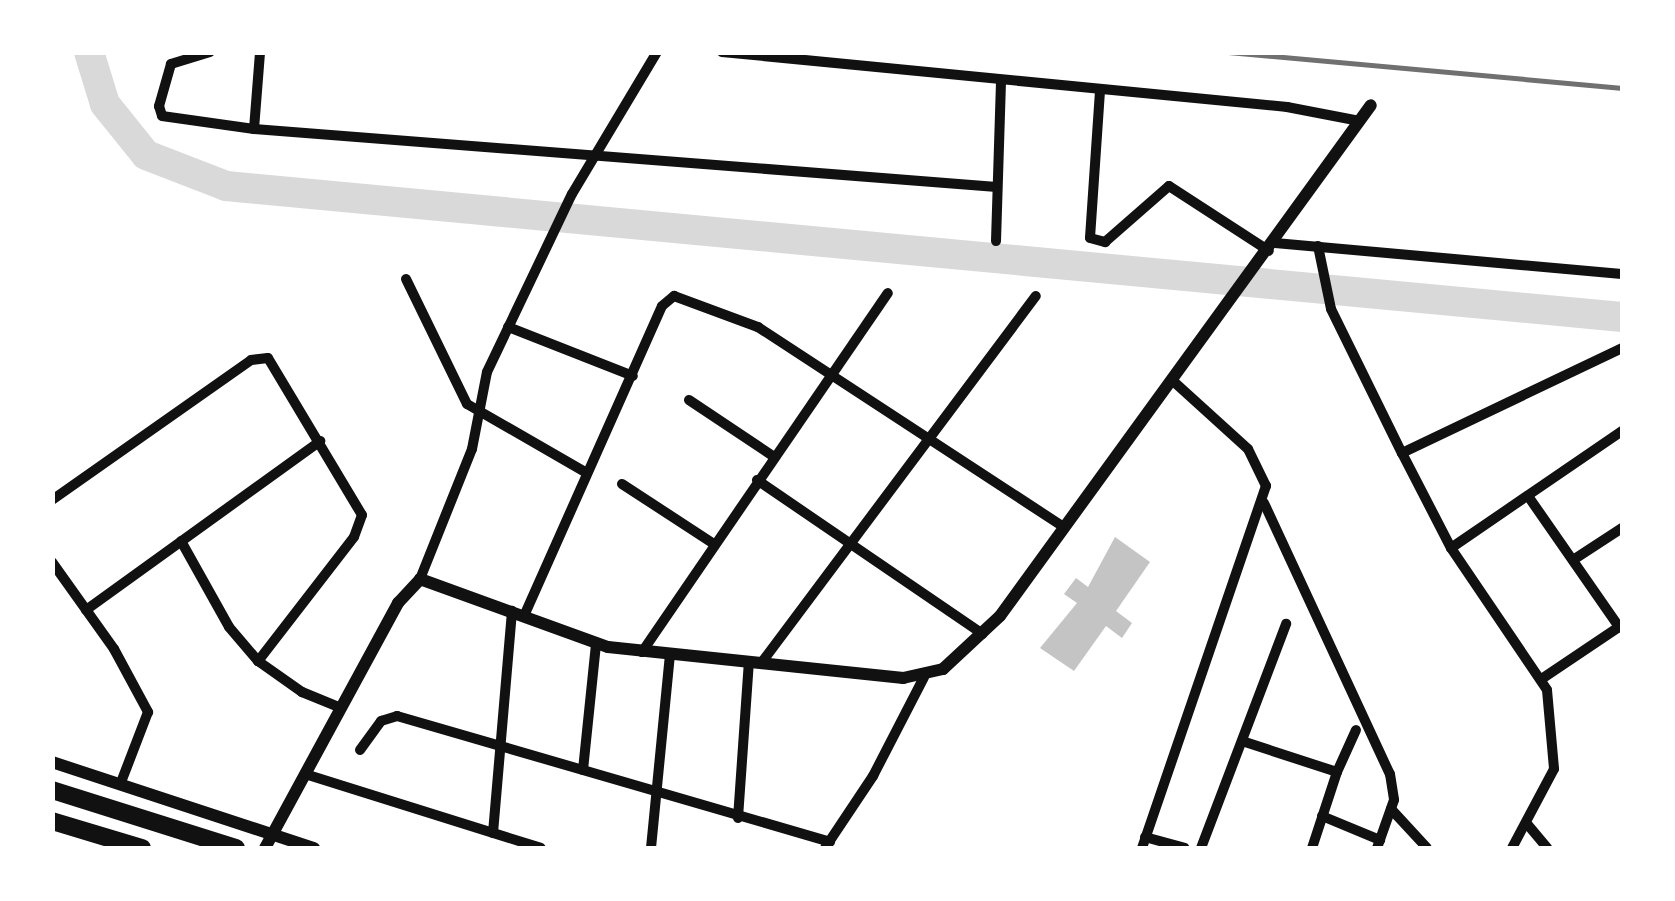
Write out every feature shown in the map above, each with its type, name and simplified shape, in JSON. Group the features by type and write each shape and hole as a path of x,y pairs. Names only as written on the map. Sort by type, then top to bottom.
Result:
{"highway":[{"path":"52,790 236,848"},
{"path":"52,822 142,848"}],"street":[{"path":"210,52 171,64 158,106 162,116 254,129 598,152 997,187"},
{"path":"254,129 260,52"},
{"path":"268,842 398,603 420,578 472,449 481,386 566,204 657,52"},
{"path":"722,52 1001,82 1287,106 1360,120"},
{"path":"996,241 1001,82"},
{"path":"1100,91 1090,238 1104,242 1168,186 1272,247 1318,246 1622,274"},
{"path":"360,750 392,716 502,745 827,845 874,776 924,677 983,634 1236,299 1371,105"},
{"path":"1318,246 1320,278 1331,309 1402,454 1451,548 1543,678 1554,770 1528,826 1512,848"},
{"path":"406,279 461,396 477,412 587,473"},
{"path":"642,652 888,293"},
{"path":"493,834 518,614 662,306 674,296 737,317 833,373 1064,527"},
{"path":"738,818 756,661 852,544 1036,296"},
{"path":"508,328 632,376"},
{"path":"1402,454 1622,348"},
{"path":"52,500 261,356 277,370 320,441 359,506 362,523 258,660"},
{"path":"1172,380 1258,462 1264,503 1390,774 1391,809 1378,844 1322,816"},
{"path":"689,400 774,456"},
{"path":"1451,548 1622,432"},
{"path":"86,610 320,441"},
{"path":"757,480 983,634"},
{"path":"622,484 714,544"},
{"path":"1528,496 1621,626 1543,678"},
{"path":"1185,848 1144,843 1190,695 1264,503"},
{"path":"1572,560 1622,528"},
{"path":"182,541 229,627 258,660 302,692 341,708"},
{"path":"52,562 148,712 120,785"},
{"path":"420,578 596,644 642,652 924,677"},
{"path":"1202,848 1286,624"},
{"path":"583,770 596,644"},
{"path":"652,848 670,654"},
{"path":"1312,848 1337,772 1356,730"},
{"path":"1242,741 1337,772"},
{"path":"52,762 268,842 314,848"},
{"path":"305,774 540,848"},
{"path":"1391,809 1427,848"},
{"path":"1528,826 1547,848"}],"building":[{"path":"1115,537 1150,562 1116,611 1132,623 1122,638 1106,626 1074,671 1040,648 1077,603 1064,594 1076,578 1088,587"}],"waterway":[{"path":"89,52 105,104 146,155 226,186 1622,317"}],"railway":[{"path":"1228,52 1622,88"}]}
